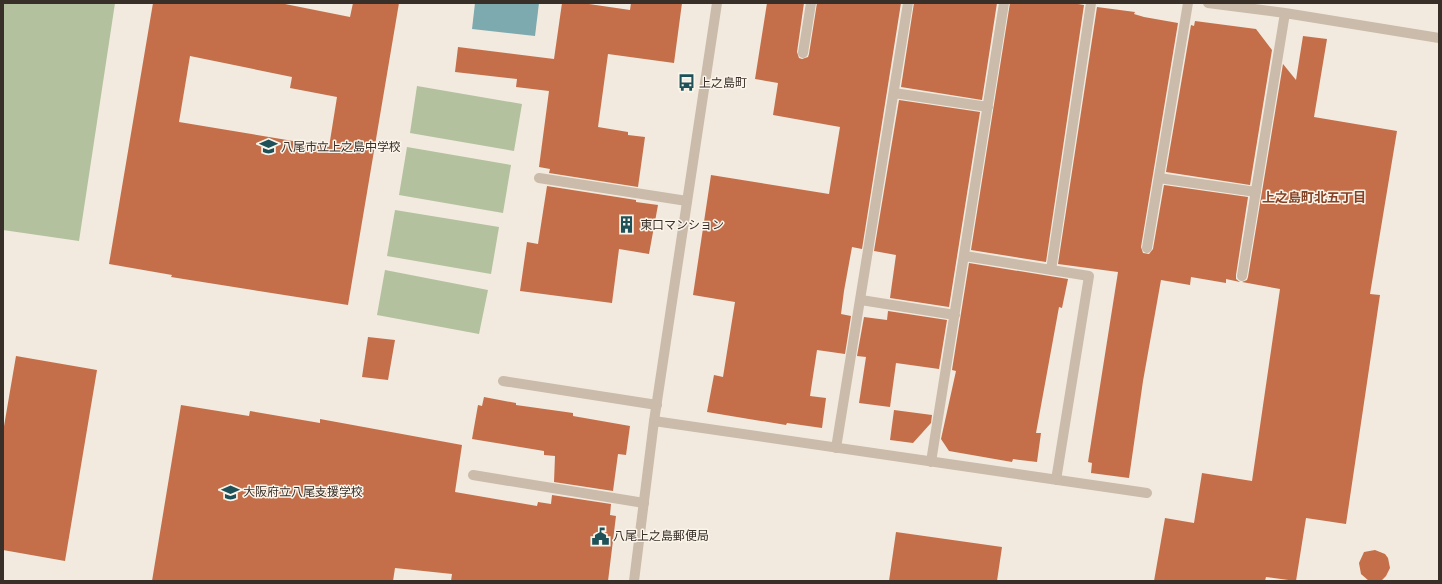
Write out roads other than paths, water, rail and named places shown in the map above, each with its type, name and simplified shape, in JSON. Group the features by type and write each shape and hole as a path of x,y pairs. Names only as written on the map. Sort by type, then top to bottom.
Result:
{"street":[{"path":"634,581 654,422 717,3"},
{"path":"803,53 811,3"},
{"path":"836,448 908,3"},
{"path":"931,462 965,256 1004,3"},
{"path":"1050,270 1091,3"},
{"path":"1147,248 1188,3"},
{"path":"1208,3 1285,13 1439,38"},
{"path":"1242,276 1285,13"},
{"path":"894,93 988,107"},
{"path":"539,178 687,201"},
{"path":"1159,178 1256,192"},
{"path":"965,256 1089,276 1056,480"},
{"path":"861,300 955,315"},
{"path":"503,381 657,405"},
{"path":"654,422 1147,493"},
{"path":"473,475 644,503"}],"water":[{"path":"475,3 539,3 535,36 472,29"}],"place":[{"name":"上之島町","path":"686,83"},
{"name":"八尾市立上之島中学校","path":"268,147"},
{"name":"東口マンション","path":"627,225"},
{"name":"大阪府立八尾支援学校","path":"230,492"},
{"name":"八尾上之島郵便局","path":"600,536"}],"district":[{"name":"上之島町北五丁目","path":"1314,197"}]}
